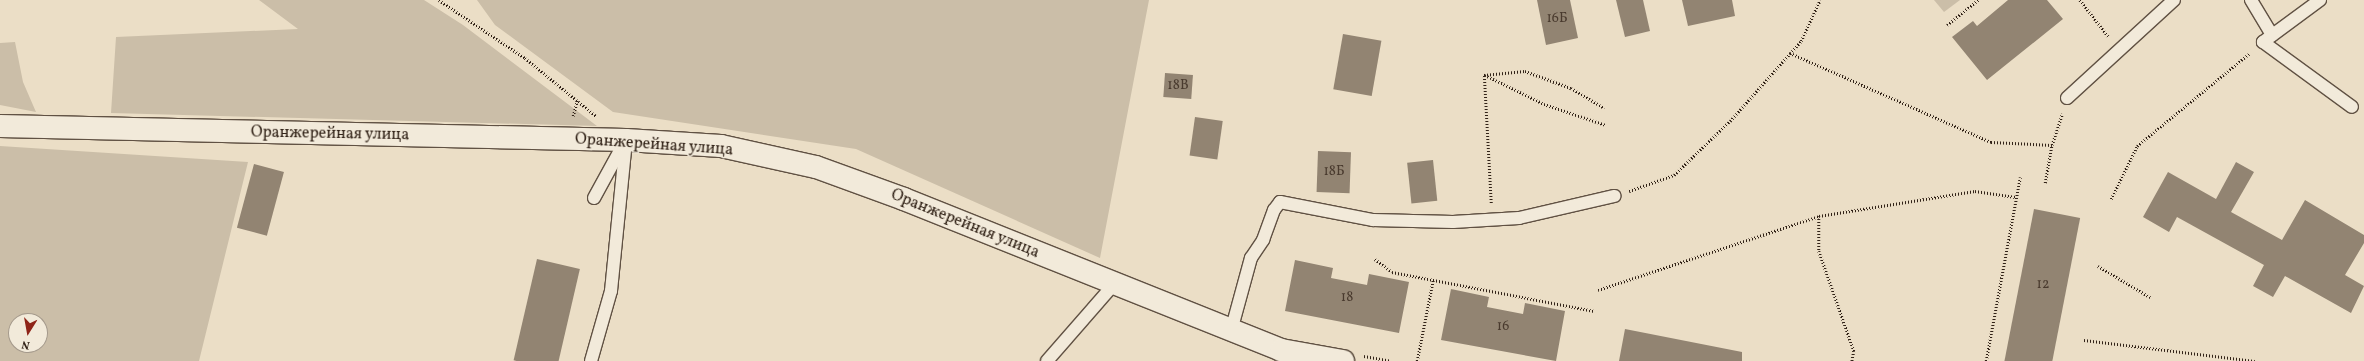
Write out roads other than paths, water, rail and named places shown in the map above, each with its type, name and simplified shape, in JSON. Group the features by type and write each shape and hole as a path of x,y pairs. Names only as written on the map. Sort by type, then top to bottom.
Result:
{"street":[{"name":"Оранжерейная улица","path":"0,126 626,140 721,146 816,167 1281,350 1343,361"}],"lane":[{"path":"2067,98 2174,0"},
{"path":"2251,0 2267,39 2352,108"},
{"path":"2267,39 2320,0"},
{"path":"594,198 626,140"},
{"path":"591,361 611,291 626,140"},
{"path":"1231,331 1251,258 1263,240 1274,210 1280,202 1373,220 1453,222 1520,218 1614,196"},
{"path":"1047,361 1114,283"}]}
